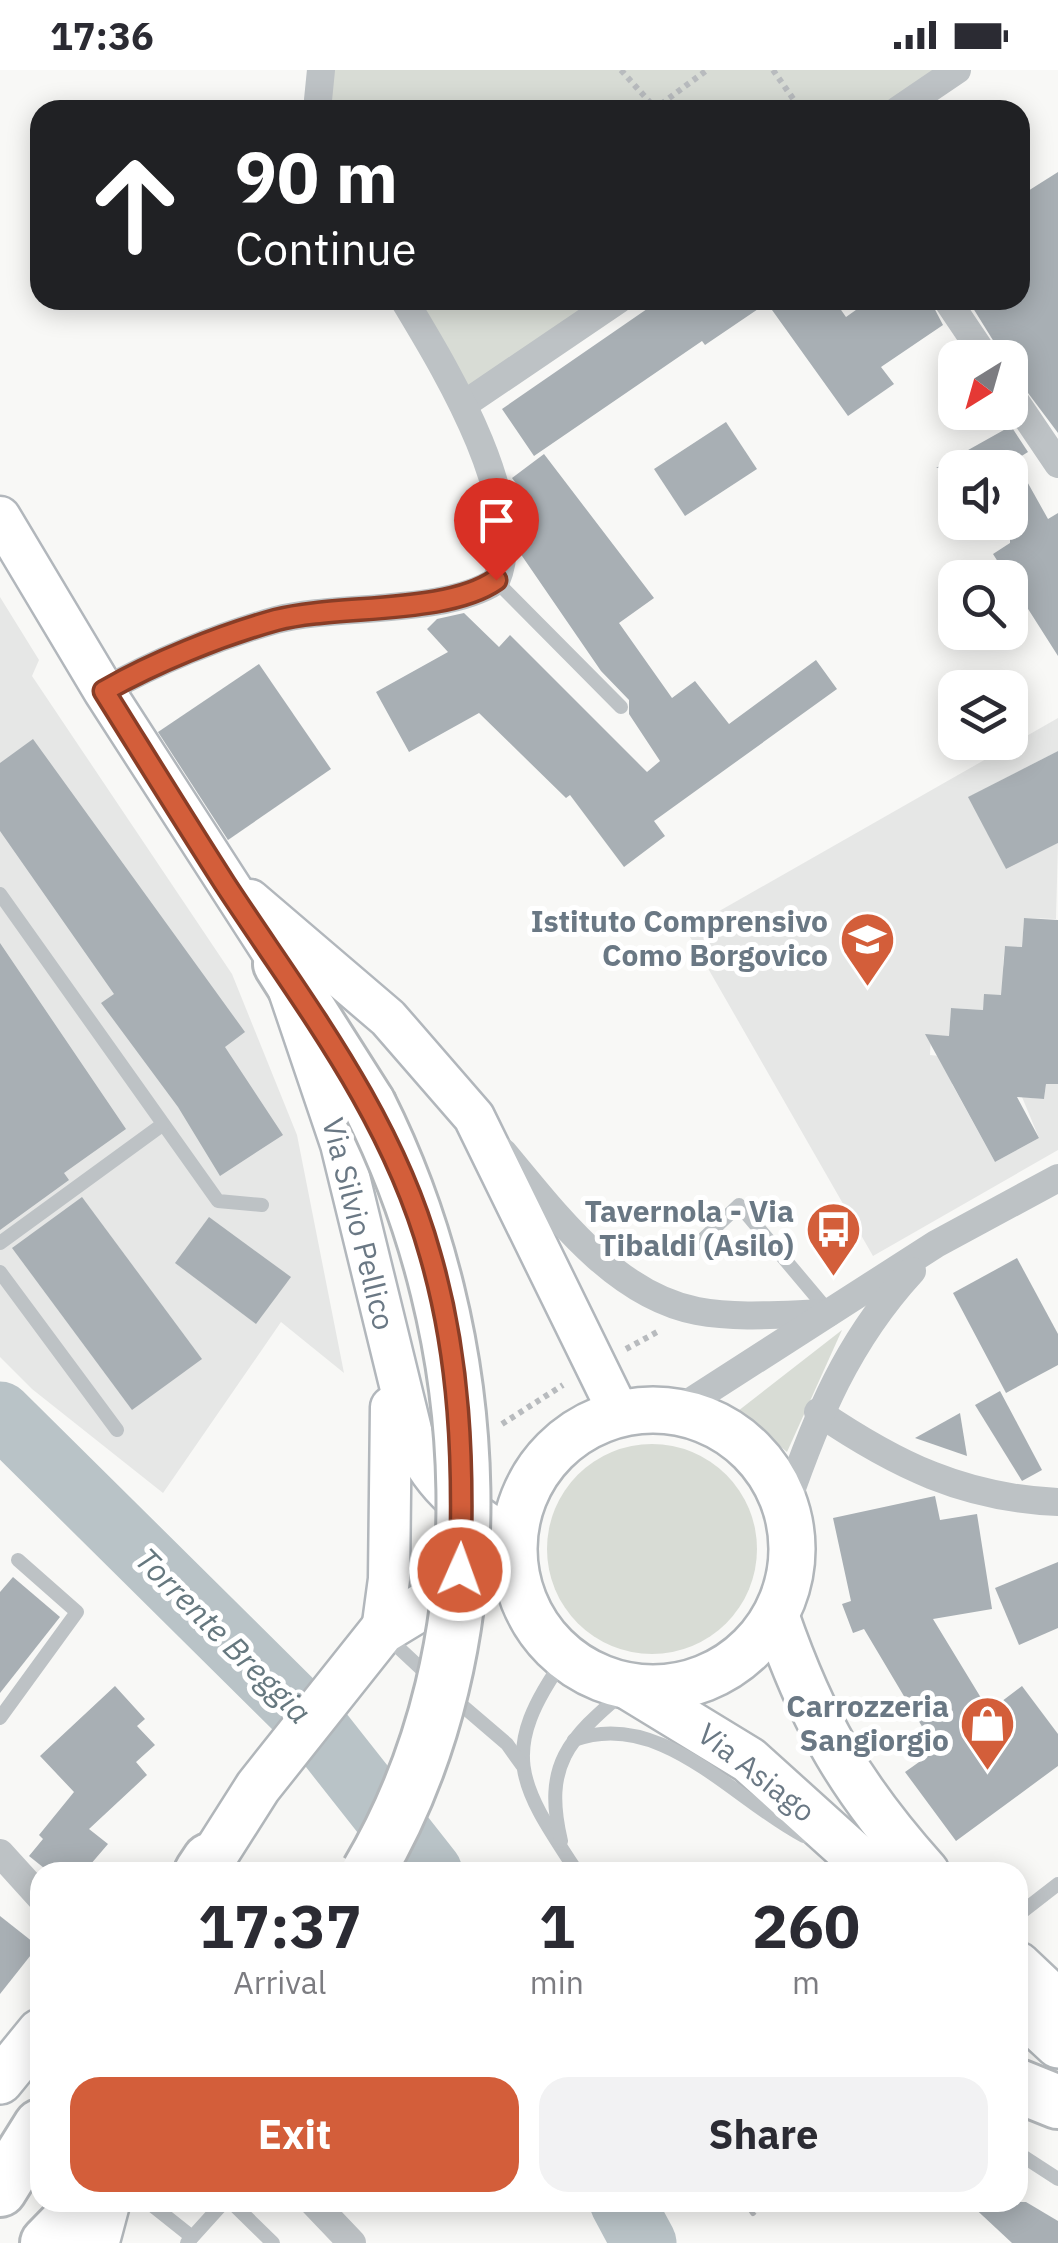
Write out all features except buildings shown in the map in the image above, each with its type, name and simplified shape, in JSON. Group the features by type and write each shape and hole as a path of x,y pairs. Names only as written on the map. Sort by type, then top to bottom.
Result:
{"highway":[{"path":"280,964 369,1104 407,1188 440,1291 460,1423 462,1528 452,1628 431,1720 395,1818 373,1862"},
{"path":"3,2185 30,2142"},
{"path":"47,2243 92,2212"}],"main road":[{"name":"Via Silvio Pellico","path":"0,517 104,691 280,964 346,1162 392,1358 423,1464 456,1501 513,1539"},
{"name":"Via Silvio Pellico","path":"226,884 268,912 388,1018 474,1117 619,1413"},
{"path":"384,1632 389,1579 392,1358"},
{"path":"676,1411 710,1421 745,1443 771,1474 786,1505 793,1541 789,1581 776,1616 740,1658 706,1678 668,1688 629,1687 586,1672 550,1642 516,1579 513,1539 519,1508 537,1470 563,1440 619,1413 676,1411"},
{"path":"205,1860 258,1787 384,1632 486,1568 513,1539"},
{"path":"384,1632 448,1609 550,1642"},
{"name":"Via Asiago","path":"776,1616 836,1757 875,1813 917,1862"},
{"name":"Via Asiago","path":"629,1687 749,1760 863,1862"},
{"path":"1028,1976 1058,2004"},
{"path":"1028,2017 1058,2045"},
{"path":"0,2081 30,2044"}],"street":[{"path":"318,100 321,70"},
{"path":"913,100 957,70"},
{"path":"104,691 132,675 277,620 457,596 496,580 502,560 500,515 466,403 410,310"},
{"path":"466,403 603,310"},
{"path":"954,310 974,340"},
{"path":"1028,420 1058,464"},
{"path":"474,1117 555,1213 629,1283 695,1310 760,1315 830,1313"},
{"path":"676,1411 936,1244 1058,1178"},
{"path":"786,1505 818,1412 872,1316 936,1244"},
{"path":"818,1412 938,1482 1009,1500 1058,1502"},
{"path":"0,1853 30,1886"},
{"path":"323,2212 352,2243"}],"lane":[{"path":"496,580 620,707"},
{"path":"0,894 218,1201 262,1205"},
{"path":"0,1243 162,1125"},
{"path":"699,1242 740,1205 830,1313"},
{"path":"0,1272 116,1430"},
{"path":"0,1718 77,1612 18,1560"},
{"path":"384,1632 507,1744 522,1765"},
{"path":"550,1642 522,1765 525,1789 570,1862"},
{"path":"563,1852 552,1806 554,1779 562,1755 629,1687"},
{"path":"574,1740 589,1735 626,1734 655,1742 691,1760 800,1834 861,1862"},
{"path":"1028,1907 1058,1884"},
{"path":"1028,2159 1052,2174"},
{"path":"159,2212 189,2240 215,2212"},
{"path":"242,2212 273,2243"}],"path":[{"path":"622,70 647,100"},
{"path":"666,100 707,70"},
{"path":"772,70 794,100"},
{"path":"499,1426 695,1310"}],"shaded area":[{"path":"321,70 957,70 913,100 318,100"},
{"path":"410,310 603,310 466,403"},
{"path":"0,597 39,660 32,676 232,974 297,1135 344,1373 281,1322 163,1493 32,1389 0,1357"},
{"name":"Istituto Comprensivo Como Borgovico","path":"1058,718 1058,751 969,797 1006,869 1058,843 1056,919 1024,918 1022,947 1005,946 1003,965 1014,995 985,995 983,1010 951,1008 949,1036 931,1035 930,1055 980,1060 979,1070 952,1084 995,1162 1039,1138 1022,1097 1044,1099 1046,1084 1058,1084 1058,1150 873,1256 686,930 984,760 1028,760 1028,735"},
{"path":"842,1330 787,1452 738,1411"},
{"path":"652,1444 692,1452 727,1474 749,1509 757,1549 749,1589 727,1624 692,1646 652,1654 612,1646 577,1624 555,1589 547,1549 555,1509 577,1474 612,1452"}],"waterway":[{"name":"Torrente Breggia","path":"0,1414 315,1726 422,1862"},
{"name":"Torrente Breggia","path":"627,2212 644,2243"}],"place":[{"name":"Istituto Comprensivo Como Borgovico","path":"867,988"},
{"name":"Tavernola - Via Tibaldi (Asilo)","path":"833,1278"},
{"name":"Carrozzeria Sangiorgio","path":"988,1773"}],"route":[{"path":"460,1570 460,1423 450,1338 430,1251 402,1174 369,1104 330,1038 226,884 104,691 132,675 277,620 457,596 476,592 496,580"}]}
